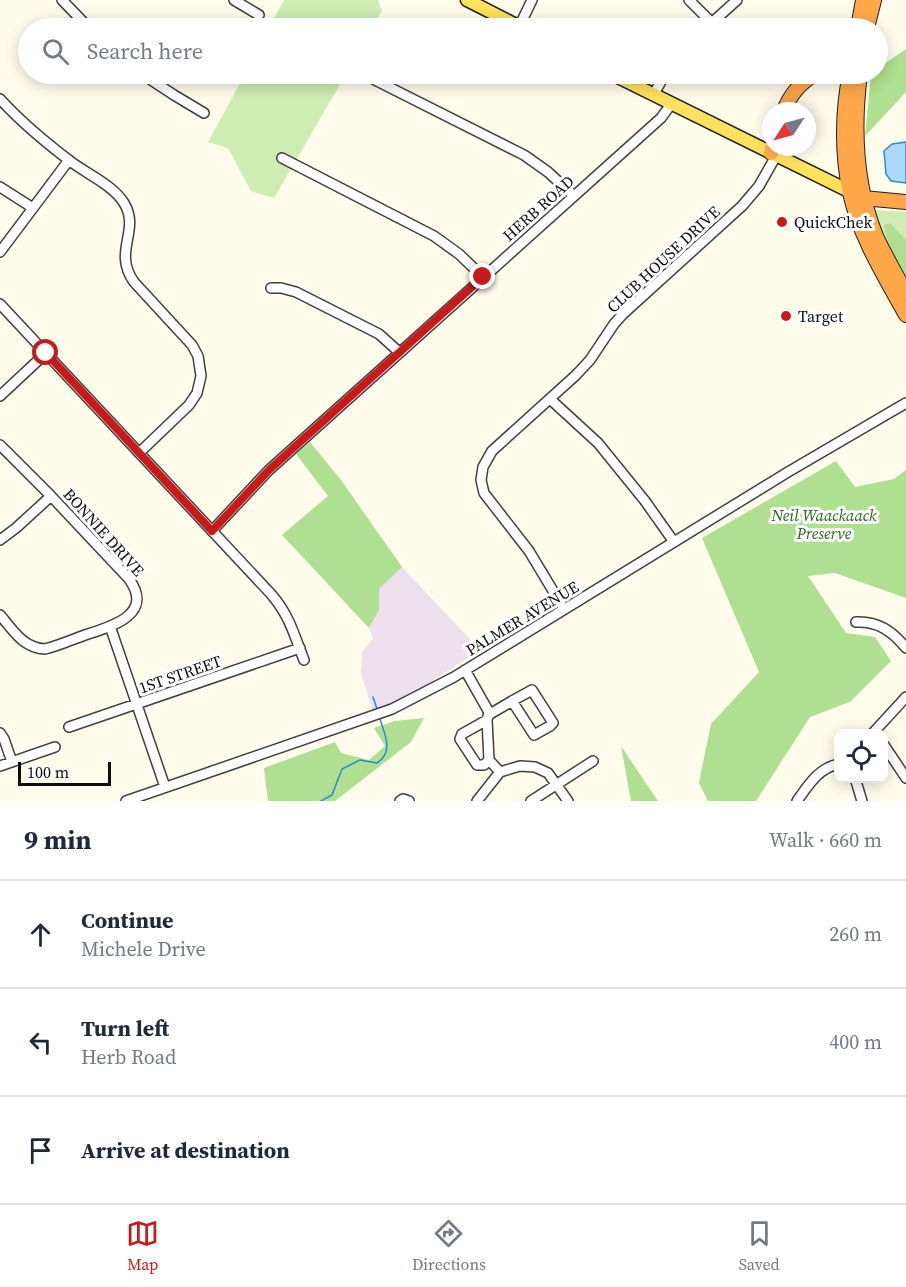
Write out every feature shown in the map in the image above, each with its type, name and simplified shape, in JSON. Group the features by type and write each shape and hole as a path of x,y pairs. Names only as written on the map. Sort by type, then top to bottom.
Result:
{"highway":[{"path":"860,18 863,0"},
{"path":"870,18 874,0"},
{"path":"788,102 801,84"},
{"path":"849,84 845,123 846,159 868,242 906,315"},
{"path":"859,84 855,129 858,168 857,196 906,293"},
{"path":"857,196 906,202"}],"main road":[{"path":"466,0 501,18"},
{"path":"633,84 762,147"},
{"path":"781,156 857,196"}],"street":[{"path":"62,0 79,18"},
{"path":"234,0 259,15"},
{"path":"525,18 532,0"},
{"path":"689,0 703,18"},
{"path":"718,18 737,0"},
{"path":"157,84 204,112"},
{"path":"383,84 524,155 548,172 574,196"},
{"path":"654,94 660,84"},
{"path":"0,99 69,160 114,192 125,204 130,225 124,253 128,272 134,282 192,345 200,365 201,376 193,400 139,453"},
{"name":"HERB ROAD","path":"212,531 269,470 661,118 672,103"},
{"name":"CLUB HOUSE DRIVE","path":"564,609 529,551 484,493 483,466 492,451 590,360 623,314 742,206 759,186 771,156"},
{"path":"282,158 434,236 459,254 483,277"},
{"path":"0,252 69,160"},
{"path":"0,187 33,208"},
{"path":"270,288 296,292 379,334 399,352"},
{"path":"0,304 279,604 293,626 304,660"},
{"path":"0,396 46,353"},
{"path":"550,399 598,443 645,501 674,542"},
{"name":"PALMER AVENUE","path":"126,801 394,709 465,670 906,402"},
{"name":"BONNIE DRIVE","path":"0,445 129,579 135,589 136,603 124,621 49,648 37,648 26,644 0,615"},
{"path":"0,540 51,496"},
{"path":"856,622 868,622 894,634 906,648"},
{"path":"110,626 165,787"},
{"name":"1ST STREET","path":"69,727 300,648"},
{"path":"465,670 489,717 489,760 500,772"},
{"path":"489,760 479,767 460,739 462,734 512,700 532,690 553,723 534,735 512,700"},
{"path":"878,729 906,697"},
{"path":"0,733 12,762"},
{"path":"0,766 55,747"},
{"path":"888,751 905,776"},
{"path":"531,801 593,761"},
{"path":"797,801 817,773 834,765"},
{"path":"477,801 500,772 512,766 535,767 548,773 568,801"},
{"path":"857,783 862,801"},
{"path":"400,801 403,799 409,801"}],"shaded area":[{"path":"402,567 480,650 409,696 373,712 361,673 362,652 373,639 369,628 379,610 379,589"}],"green space":[{"path":"284,0 378,0 382,11 378,18 274,18"},
{"path":"906,49 906,92 865,136 870,84 888,84 888,61"},
{"path":"240,84 340,84 274,198 251,191 228,148 208,142"},
{"path":"875,210 906,212 906,283 895,264 874,214"},
{"path":"890,223 906,240 906,273 886,237 884,225"},
{"path":"310,442 341,480 402,567 379,589 379,610 369,628 282,535 328,496 296,454"},
{"name":"Neil Waackaack Preserve","path":"836,461 855,487 894,479 906,470 906,598 835,573 808,576 846,633 875,637 891,661 850,702 810,717 756,801 708,801 699,783 711,724 759,672 702,538"},
{"path":"424,718 411,742 335,801 268,801 264,768 335,742 341,753 369,760 385,746 374,728 395,721"},
{"path":"621,746 658,801 631,801"}],"water":[{"path":"906,142 906,183 891,181 886,174 884,151 892,144"}],"waterway":[{"path":"373,697 377,709"},
{"path":"321,801 332,795 342,769 360,760 377,763 382,759 387,743 380,719"}],"place":[{"name":"QuickChek","path":"782,222"},
{"name":"Target","path":"786,316"}],"route":[{"path":"46,353 212,531 269,470 483,277"}]}
